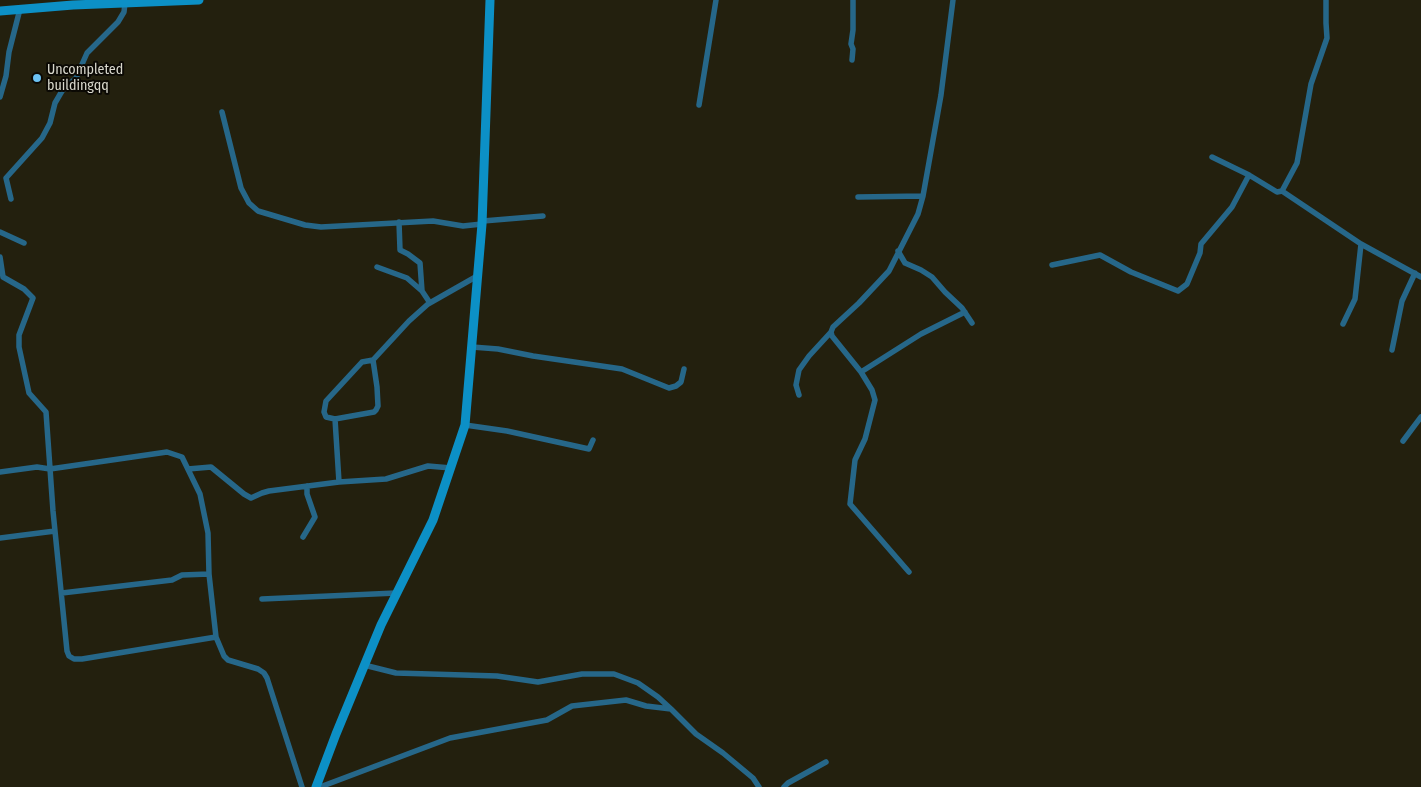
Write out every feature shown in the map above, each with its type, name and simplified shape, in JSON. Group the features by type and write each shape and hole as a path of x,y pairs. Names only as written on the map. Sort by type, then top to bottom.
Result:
{"street":[{"path":"0,11 72,2 125,3 199,0"},
{"path":"316,787 364,665 396,593 433,520 465,426 479,275 490,0"},
{"path":"699,105 716,0"},
{"path":"852,60 853,0"},
{"path":"798,395 796,385 799,370 831,332 833,327 859,303 888,271 914,224 923,196 941,94 954,0"},
{"path":"1282,191 1297,163 1311,84 1317,62 1325,47 1327,38 1326,0"},
{"path":"11,199 6,178 42,138 50,123 55,103 62,91 76,78 87,53 118,22 124,12 125,3"},
{"path":"0,97 20,9"},
{"path":"222,112 241,188 249,203 258,211 305,225 321,227 433,221 463,226 483,221 543,216"},
{"path":"1212,157 1249,175 1277,192 1282,191 1361,244 1421,277"},
{"path":"1052,265 1100,255 1131,272 1178,291 1187,284 1200,253 1201,244 1232,207 1249,175"},
{"path":"858,197 923,196"},
{"path":"399,222 400,250 420,263 422,291"},
{"path":"0,232 24,243"},
{"path":"1343,324 1355,299 1361,244"},
{"path":"898,251 905,263 932,277 965,312 972,323"},
{"path":"0,257 2,276 14,285 24,289 32,298 19,334 18,347 28,393 46,412 55,531 69,656 74,659 216,637"},
{"path":"377,266 407,278 422,291 430,303"},
{"path":"1392,350 1402,301 1415,273"},
{"path":"373,360 378,397 376,410 374,412 335,419 326,417 324,412 326,401 362,362 373,360 409,320 430,303 479,275"},
{"path":"861,372 921,334 965,312"},
{"path":"831,332 832,336 861,372 872,390 875,400 866,439 855,460 850,504 909,572"},
{"path":"472,347 498,349 622,369 669,388 681,382 684,368"},
{"path":"1403,441 1421,417"},
{"path":"335,419 339,482"},
{"path":"465,426 507,431 589,449 593,440"},
{"path":"0,472 37,467 50,469 167,452 182,457 200,494 208,533 209,574 216,637 224,656 228,660 258,669 267,678 302,787"},
{"path":"188,469 211,467 251,498 262,493 306,486 386,479 428,466 450,468"},
{"path":"302,536 315,516 306,486"},
{"path":"0,538 55,531"},
{"path":"62,593 172,580 182,575 209,574"},
{"path":"262,599 396,593"},
{"path":"364,665 396,673 497,676 538,682 582,674 614,674 638,683 658,697 696,734 753,778 759,787"},
{"path":"320,787 450,738 547,720 572,706 626,700 646,706 670,709"},
{"path":"784,787 826,762"}],"place":[{"name":"Uncompleted buildingqq","path":"37,78"}]}
